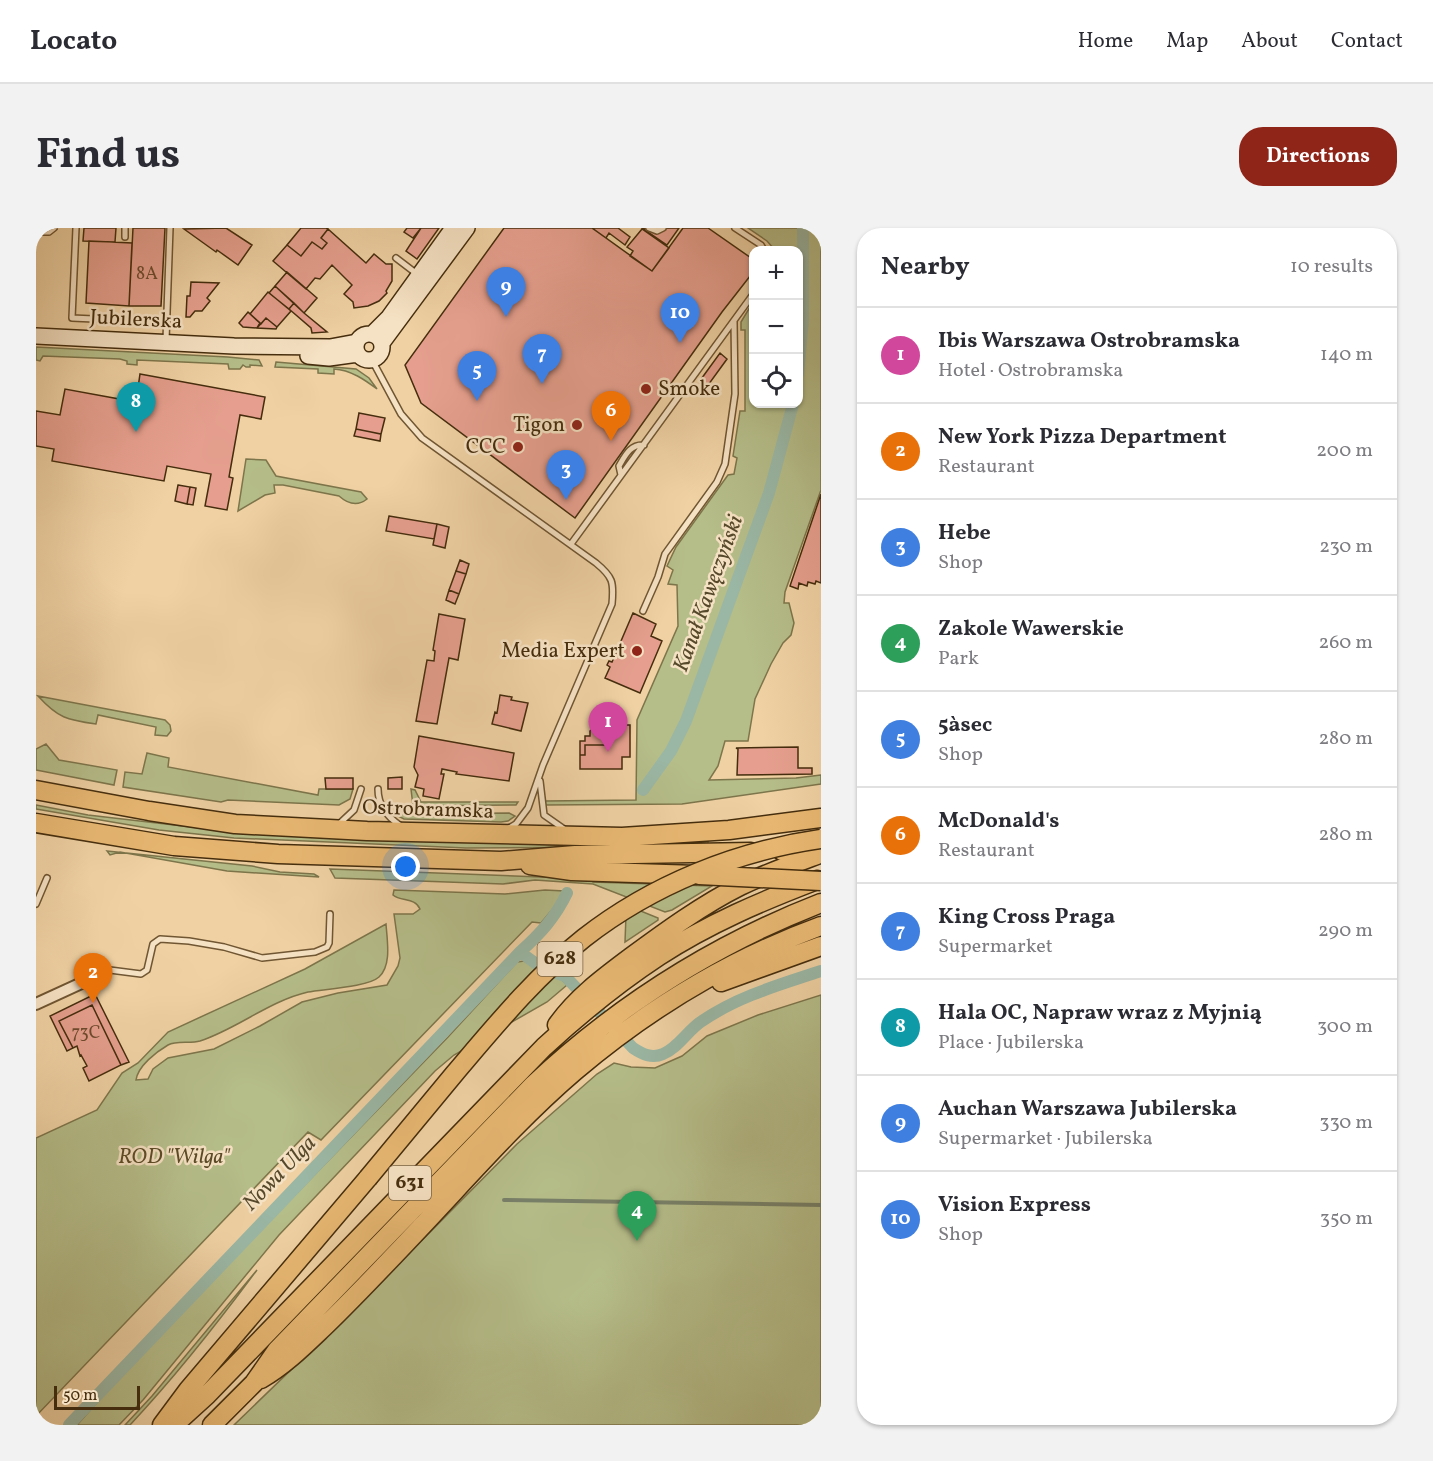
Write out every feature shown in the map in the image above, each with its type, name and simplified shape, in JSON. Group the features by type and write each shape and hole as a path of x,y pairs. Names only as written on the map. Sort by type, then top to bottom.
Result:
{"main road":[{"name":"Ostrobramska","path":"36,790 149,812 235,824 330,830 622,837 729,830 821,818"},
{"path":"36,823 154,843 215,850 501,861 572,871 821,880"},
{"name":"628","path":"162,1425 188,1390 530,987 590,934 636,903 698,872 757,852 821,838"},
{"path":"501,861 575,855 821,852"},
{"path":"601,989 651,942 738,887 821,852"},
{"path":"601,989 706,928 776,895 821,880"},
{"name":"631","path":"254,1383 277,1350 493,1125 533,1085 599,1028 669,979 720,949 777,921 821,903"},
{"path":"212,1425 254,1383 273,1372 294,1355 361,1291 528,1115 575,1071 611,1042 669,1002 744,959 821,926"},
{"path":"669,1002 688,993 821,946"},
{"name":"631","path":"174,1425 207,1395 531,1060 577,1008 601,989"}],"street":[{"path":"424,279 453,228"},
{"path":"377,338 364,334 362,352 380,355 377,338 467,228"},
{"name":"Jubilerska","path":"36,336 234,346 330,347 362,352"},
{"path":"36,1004 86,981"}],"lane":[{"path":"36,232 49,232 54,228"},
{"path":"76,228 72,318 160,322"},
{"path":"125,228 125,237"},
{"path":"166,343 170,228"},
{"path":"649,228 657,231 663,228"},
{"path":"735,228 761,246"},
{"path":"396,258 424,279"},
{"path":"571,544 749,299"},
{"path":"643,611 664,554 717,482 725,464 735,394 734,321"},
{"path":"362,352 401,414 422,438 596,563 610,576 614,586 612,604 543,765 540,779 525,815 516,824 498,835"},
{"path":"540,779 544,815 576,837"},
{"path":"330,830 344,822 354,810 361,789"},
{"path":"378,789 381,806 391,819 399,826 422,833"},
{"path":"36,904 47,878"},
{"path":"94,971 102,969 141,974 147,970 153,944 160,939 224,946 262,958 315,952 330,943 330,914"}],"green space":[{"path":"748,228 821,228 821,490 785,592 784,603 789,603 794,623 791,635 783,643 771,664 755,699 748,741 725,741 718,766 709,780 796,778 821,775 821,784 682,804 545,805 545,801 636,800 637,720 678,626 677,585 668,584 673,570 667,566 676,547 728,475 734,474 737,458 733,456 740,411 745,411 745,330 741,330 741,322 749,309 749,408 803,408 803,246 771,246"},
{"path":"36,347 228,357 259,360 262,366 246,367 243,365 240,369 229,369 228,364 137,360 137,365 127,364 127,361 120,359 43,356 40,361 36,360"},
{"path":"276,362 356,369 369,378 377,389 346,371 334,369 334,374 318,373 318,369 275,367"},
{"path":"246,459 266,460 276,476 361,492 367,499 353,504 339,496 274,485 275,493 265,495 238,511"},
{"path":"38,696 165,720 170,725 171,731 167,736 155,735 156,727 98,715 96,724 70,719 51,709"},
{"path":"46,744 59,760 117,770 114,785 36,770 36,749"},
{"path":"147,753 169,758 168,767 318,795 319,789 353,789 350,799 339,805 228,800 221,802 123,787 125,772 142,774"},
{"path":"411,789 415,790 421,802 518,802 516,805 413,806"},
{"path":"36,805 88,815 243,833 555,845 708,838 708,843 624,845 624,847 466,848 234,838 159,830 36,809"},
{"path":"509,813 515,816 508,821 501,822 404,819 394,814"},
{"path":"125,853 252,866 280,872 314,874 319,877 227,871"},
{"path":"330,869 712,886 665,912 593,884 535,880 503,884 335,878"},
{"name":"ROD \"Wilga\"","path":"394,890 505,894 545,890 564,891 541,923 532,922 321,1140 308,1132 36,1416 36,1138 97,1110 122,1073 138,1063 168,1032 305,969 386,924 387,959 386,966 379,977 366,983 294,996 214,1036 196,1042 168,1045 153,1055 140,1070 136,1080 148,1079 153,1069 168,1058 214,1049 302,1002 387,985 400,958 394,914 413,914 420,909 415,903 393,895"},
{"path":"621,903 658,918 658,920 625,942 626,915"},
{"path":"524,961 560,978 567,985 547,1002 454,1055 435,1071 279,1235 143,1400 119,1425 77,1425 133,1362 448,1037 517,962"},
{"path":"821,995 821,1425 234,1425 359,1304 517,1144 597,1074 614,1063 631,1067 655,1068 682,1056 707,1036 758,1015"},
{"path":"257,1270 180,1369 130,1425 125,1425 152,1396"}],"building":[{"path":"84,228 116,228 115,242 83,241"},
{"path":"133,228 165,228 161,306 129,306"},
{"path":"226,228 252,245 238,265 184,229"},
{"path":"301,228 328,229 321,238 327,243 322,249 312,242 301,256 287,245"},
{"path":"407,228 421,228 413,238 404,232"},
{"path":"421,228 439,228 417,259 406,251"},
{"path":"504,228 592,228 652,271 683,228 708,228 749,257 749,277 575,518 421,403 405,365"},
{"path":"592,228 618,228 630,237 625,245 609,233 606,238"},
{"path":"642,228 679,228 667,245"},
{"path":"328,229 366,263 374,254 386,264 392,264 392,281 387,293 379,301 368,306 354,308 353,302 344,294 352,285 332,265 320,279 315,278 306,289 273,261 287,245 301,256 312,242 322,249 327,243 321,238"},
{"path":"642,229 669,248 652,271 630,256 633,251 627,247"},
{"path":"89,241 132,243 129,306 86,303"},
{"path":"287,272 317,298 304,313 275,286"},
{"path":"191,282 219,283 207,298 210,301 202,311 195,311 190,317 186,317 187,296 190,296"},
{"path":"275,286 294,303 289,309 269,293"},
{"path":"268,292 291,311 277,327 266,318 261,324 250,314"},
{"path":"294,303 327,332 312,333 311,328 289,309"},
{"path":"248,312 260,323 257,328 243,327 239,323"},
{"path":"266,318 277,327 276,329 257,328"},
{"path":"720,353 727,359 706,388 699,382"},
{"path":"140,374 265,397 261,419 240,415 229,477 233,478 227,510 205,506 211,474 167,466 164,481 52,461 54,449 36,446 36,411 60,415 65,389 136,402"},
{"path":"359,413 385,418 381,434 356,429"},
{"path":"356,429 381,434 380,441 354,436"},
{"path":"178,485 190,487 187,504 175,501"},
{"path":"190,487 196,488 193,505 187,504"},
{"path":"821,494 821,583 808,582 807,586 799,583 798,589 790,586"},
{"path":"389,516 437,524 434,539 386,531"},
{"path":"437,524 449,527 445,548 433,545"},
{"path":"460,560 469,564 466,574 456,571"},
{"path":"456,571 466,574 459,594 449,590"},
{"path":"449,590 459,594 455,604 446,600"},
{"name":"Media Expert","path":"633,613 656,624 651,636 662,641 640,693 605,678 610,667 607,665 609,661 612,662"},
{"path":"439,614 465,619 458,660 449,658 437,724 416,721 427,660 434,661 435,651 433,650"},
{"path":"500,695 528,703 521,731 492,724 495,712 497,713"},
{"path":"601,720 611,720 611,725 606,725 606,745 585,745 585,755 580,755 580,741 585,741 585,736 590,736 590,731 596,725 601,726"},
{"path":"606,725 630,725 630,757 622,757 622,769 580,769 580,755 585,755 585,745 606,745"},
{"path":"419,736 514,753 509,781 456,774 457,772 442,769 441,774 444,774 439,799 423,796 424,789 415,787 418,775 414,767"},
{"path":"798,747 798,768 812,768 812,774 737,775 738,749 736,748"},
{"path":"402,777 402,789 388,789 388,778"},
{"path":"325,778 353,778 353,789 326,789"},
{"path":"95,994 129,1062 121,1065 92,1005 59,1021 73,1048 67,1051 50,1016"},
{"path":"92,1005 121,1065 89,1081 83,1068 87,1066 77,1046 73,1048 59,1021"}],"waterway":[{"name":"Kanał Kawęczyński","path":"800,354 803,321 803,228"},
{"name":"Kanał Kawęczyński","path":"643,790 671,751 686,721 769,493 792,408"},
{"name":"Nowa Ulga","path":"69,1425 540,932 552,918 567,893"},
{"path":"520,952 542,968 565,976 633,1048 651,1056 668,1051 697,1025 716,1012 760,992 821,971"},
{"path":"504,1200 821,1205"}],"place":[{"name":"Auchan Warszawa Jubilerska","path":"506,317"},
{"name":"Vision Express","path":"680,343"},
{"name":"King Cross Praga","path":"542,384"},
{"name":"Smoke","path":"646,389"},
{"name":"5àsec","path":"477,401"},
{"name":"Tigon","path":"577,425"},
{"name":"Hala OC, Napraw wraz z Myjnią","path":"136,432"},
{"name":"McDonald's","path":"611,441"},
{"name":"CCC","path":"518,447"},
{"name":"Hebe","path":"566,500"},
{"name":"Media Expert","path":"637,651"},
{"name":"Ibis Warszawa Ostrobramska","path":"608,752"},
{"name":"New York Pizza Department","path":"93,1003"},
{"name":"Zakole Wawerskie","path":"637,1241"}]}
